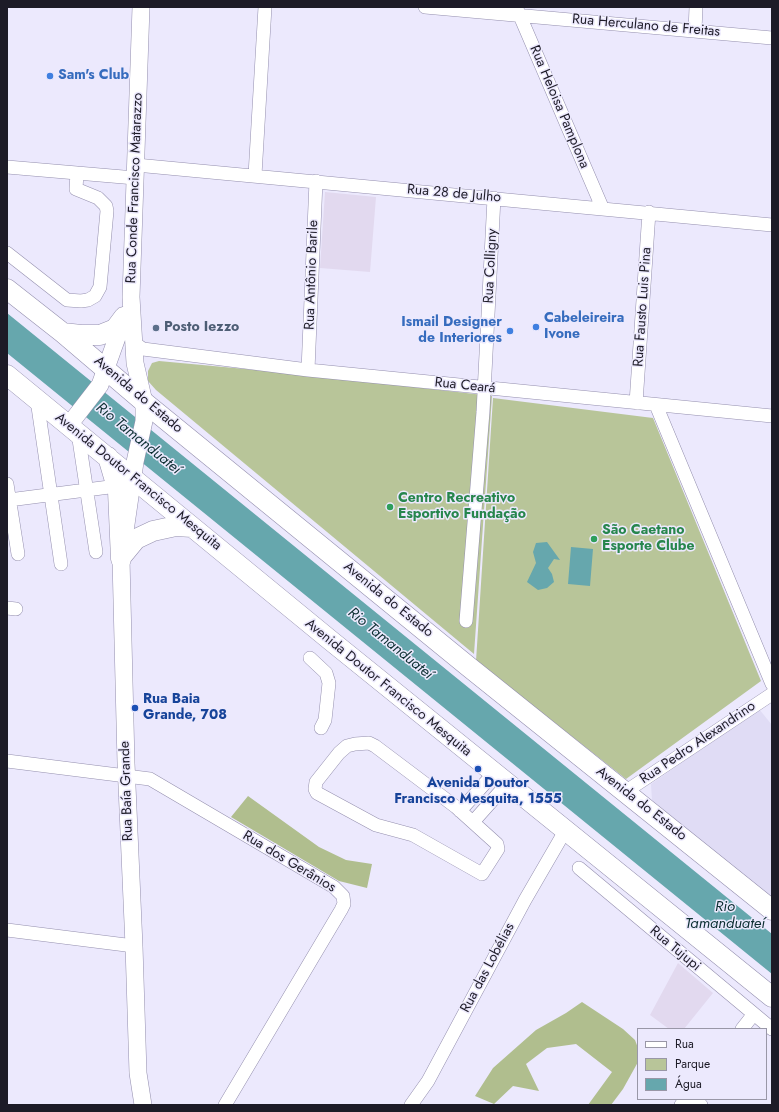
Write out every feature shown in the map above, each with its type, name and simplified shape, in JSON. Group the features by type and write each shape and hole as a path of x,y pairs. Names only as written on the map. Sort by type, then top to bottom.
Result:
{"highway":[{"name":"Avenida do Estado","path":"7,289 63,332 103,377 144,412 699,849 772,910"},
{"path":"63,332 82,335 100,335 115,329 124,317"},
{"name":"Avenida Doutor Francisco Mesquita","path":"7,375 37,400 75,424 128,475 565,831 772,997"},
{"path":"122,557 128,475"},
{"path":"122,557 136,539 153,531 176,526 192,527"}],"main road":[{"name":"Rua Conde Francisco Matarazzo","path":"128,475 144,412 137,373 131,297 141,7"},
{"name":"Rua Conde Francisco Matarazzo","path":"75,424 103,377 131,297"},
{"name":"Rua Baía Grande","path":"122,557 126,776 138,1073 143,1105"}],"street":[{"path":"255,175 265,7"},
{"name":"Rua Herculano de Freitas","path":"425,7 518,11 772,38"},
{"path":"695,31 696,7"},
{"name":"Rua Heloisa Pamplona","path":"518,11 597,207"},
{"name":"Rua 28 de Julho","path":"7,167 77,173 136,171 255,175 772,225"},
{"path":"7,253 68,300 88,300 94,296 100,287 107,211 106,206 98,198 76,189 77,173"},
{"name":"Rua Antônio Barile","path":"308,370 316,181"},
{"name":"Rua Colligny","path":"466,621 484,388 494,198"},
{"name":"Rua Fausto Luis Pina","path":"636,403 649,212"},
{"name":"Rua Ceará","path":"134,342 140,348 308,370 772,416"},
{"path":"137,373 146,358 160,351"},
{"path":"37,400 61,564"},
{"path":"656,405 772,684"},
{"path":"75,424 96,552"},
{"path":"9,500 86,490 128,475"},
{"path":"7,484 18,554"},
{"path":"310,658 326,673 329,683 325,720 321,728"},
{"name":"Rua Pedro Alexandrino","path":"625,792 772,694"},
{"path":"369,743 460,811 498,846 482,874 413,835 376,824 321,796 317,793 315,785 339,753 347,746 369,743"},
{"name":"Rua dos Gerânios","path":"7,761 150,779 334,888 341,893 345,899 337,917 225,1105"},
{"path":"460,811 501,779"},
{"path":"473,822 501,779"},
{"name":"Rua das Lobélias","path":"411,1105 428,1081 521,907 565,831"},
{"name":"Rua Tujupi","path":"579,868 753,1015 772,1029"},
{"path":"7,930 134,946"},
{"path":"743,1028 753,1015"}],"shaded area":[{"path":"325,192 376,197 370,272 320,268"},
{"path":"759,709 772,725 772,901 652,800 651,784"},
{"path":"248,796 319,847 346,860 372,864 367,888 339,881 231,817"},
{"path":"678,963 713,993 685,1028 668,1028 650,1015"},
{"path":"582,1002 623,1029 635,1040 637,1045 637,1064 623,1089 611,1105 588,1105 612,1072 576,1044 547,1048 526,1064 539,1091 513,1086 494,1104 475,1096 493,1068 536,1030"}],"green space":[{"name":"Centro Recreativo Esportivo Fundação","path":"159,361 310,375 492,396 474,654 156,390 148,381 148,371 152,363"},
{"name":"São Caetano Esporte Clube","path":"493,398 653,418 761,681 626,779 476,661"}],"water":[{"name":"Rio Tamanduateí","path":"7,313 772,934 772,974 7,353"},
{"path":"547,542 560,560 554,559 548,568 552,574 554,582 547,588 538,590 527,582 536,563 533,552 536,543"},
{"path":"571,547 593,549 590,586 568,584"}],"place":[{"name":"Sam's Club","path":"50,76"},
{"name":"Cabeleireira Ivone","path":"536,327"},
{"name":"Posto Iezzo","path":"156,328"},
{"name":"Ismail Designer de Interiores","path":"510,331"},
{"name":"Centro Recreativo Esportivo Fundação","path":"390,507"},
{"name":"São Caetano Esporte Clube","path":"594,539"},
{"name":"Rua Baia Grande, 708","path":"135,708"},
{"name":"Avenida Doutor Francisco Mesquita, 1555","path":"478,769"}]}
